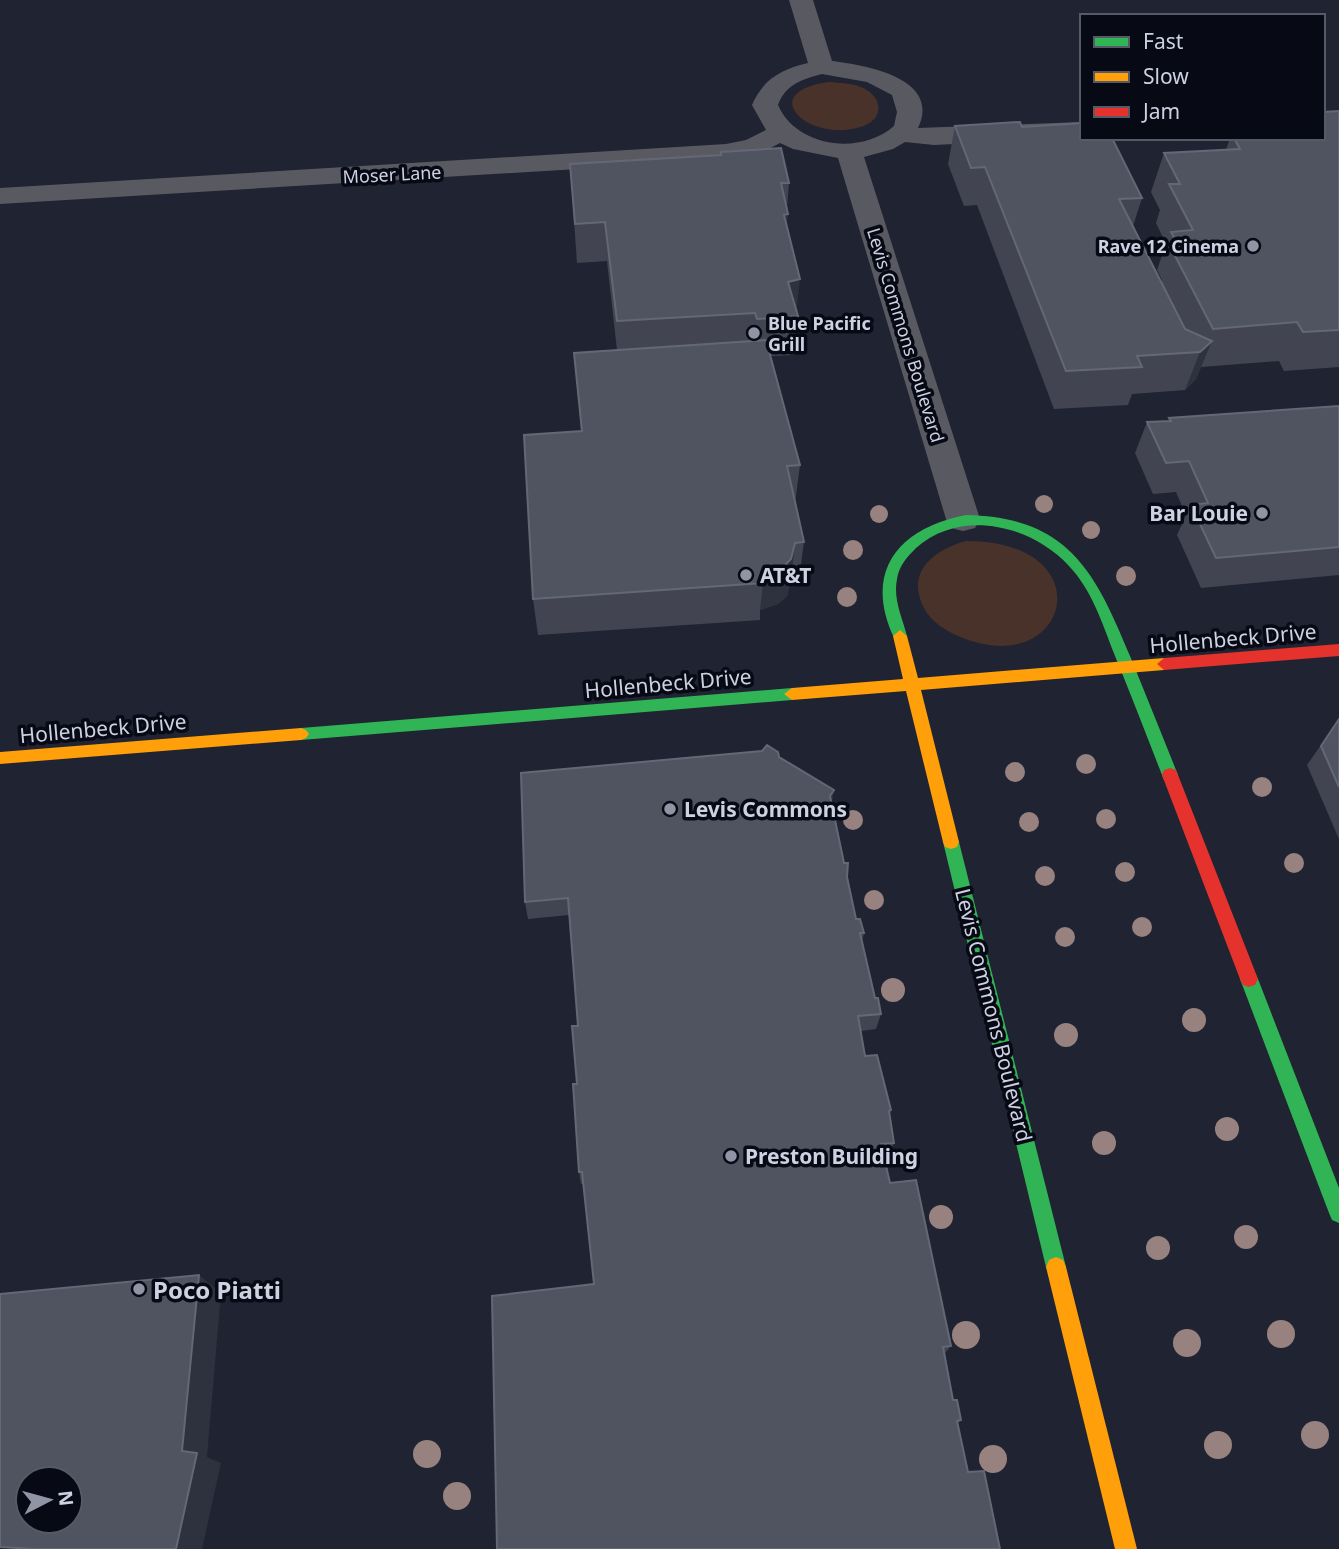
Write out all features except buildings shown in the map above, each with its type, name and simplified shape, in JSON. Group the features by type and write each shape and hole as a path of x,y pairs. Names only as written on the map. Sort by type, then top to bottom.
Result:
{"street":[{"path":"801,0 822,67"},
{"path":"822,67 870,74 902,92 911,109 909,122 901,134 884,144 849,150 816,147 773,126 765,105 768,96 784,79 799,71 822,67"},
{"path":"901,134 934,137 1080,130"},
{"name":"Moser Lane","path":"0,196 726,152 754,146 781,132"},
{"name":"Levis Commons Boulevard","path":"849,150 963,519"},
{"name":"Levis Commons Boulevard","path":"1126,1549 888,587 893,564 908,544 932,528 963,519 1010,523 1043,537 1075,564 1097,600 1128,667 1339,1213"},
{"name":"Hollenbeck Drive","path":"0,758 1339,650"}],"shaded area":[{"path":"829,82 853,85 869,91 877,102 874,119 860,127 841,130 823,128 797,114 792,105 795,96 807,87"},
{"path":"966,541 1010,547 1039,562 1054,583 1057,605 1048,626 1028,641 1000,646 963,638 934,621 925,610 918,592 922,571 935,555"}],"traffic: fast":[{"path":"900,636 889,597 890,574 904,551 922,535 943,525 966,520 1014,525 1036,534 1074,562 1092,588 1115,637 1170,775"},
{"path":"301,734 792,694"},
{"path":"951,842 1056,1267"},
{"path":"1249,979 1339,1213"}],"traffic: slow":[{"path":"900,636 951,842"},
{"path":"792,694 1164,664"},
{"path":"0,758 301,734"},
{"path":"1056,1267 1126,1549"}],"traffic: jam":[{"path":"1164,664 1339,650"},
{"path":"1170,775 1249,979"}],"place":[{"name":"Rave 12 Cinema","path":"1253,246"},
{"name":"Blue Pacific Grill","path":"754,333"},
{"name":"Bar Louie","path":"1262,513"},
{"name":"AT&T","path":"746,575"},
{"name":"Levis Commons","path":"670,809"},
{"name":"Preston Building","path":"731,1156"},
{"name":"Poco Piatti","path":"139,1289"}]}
